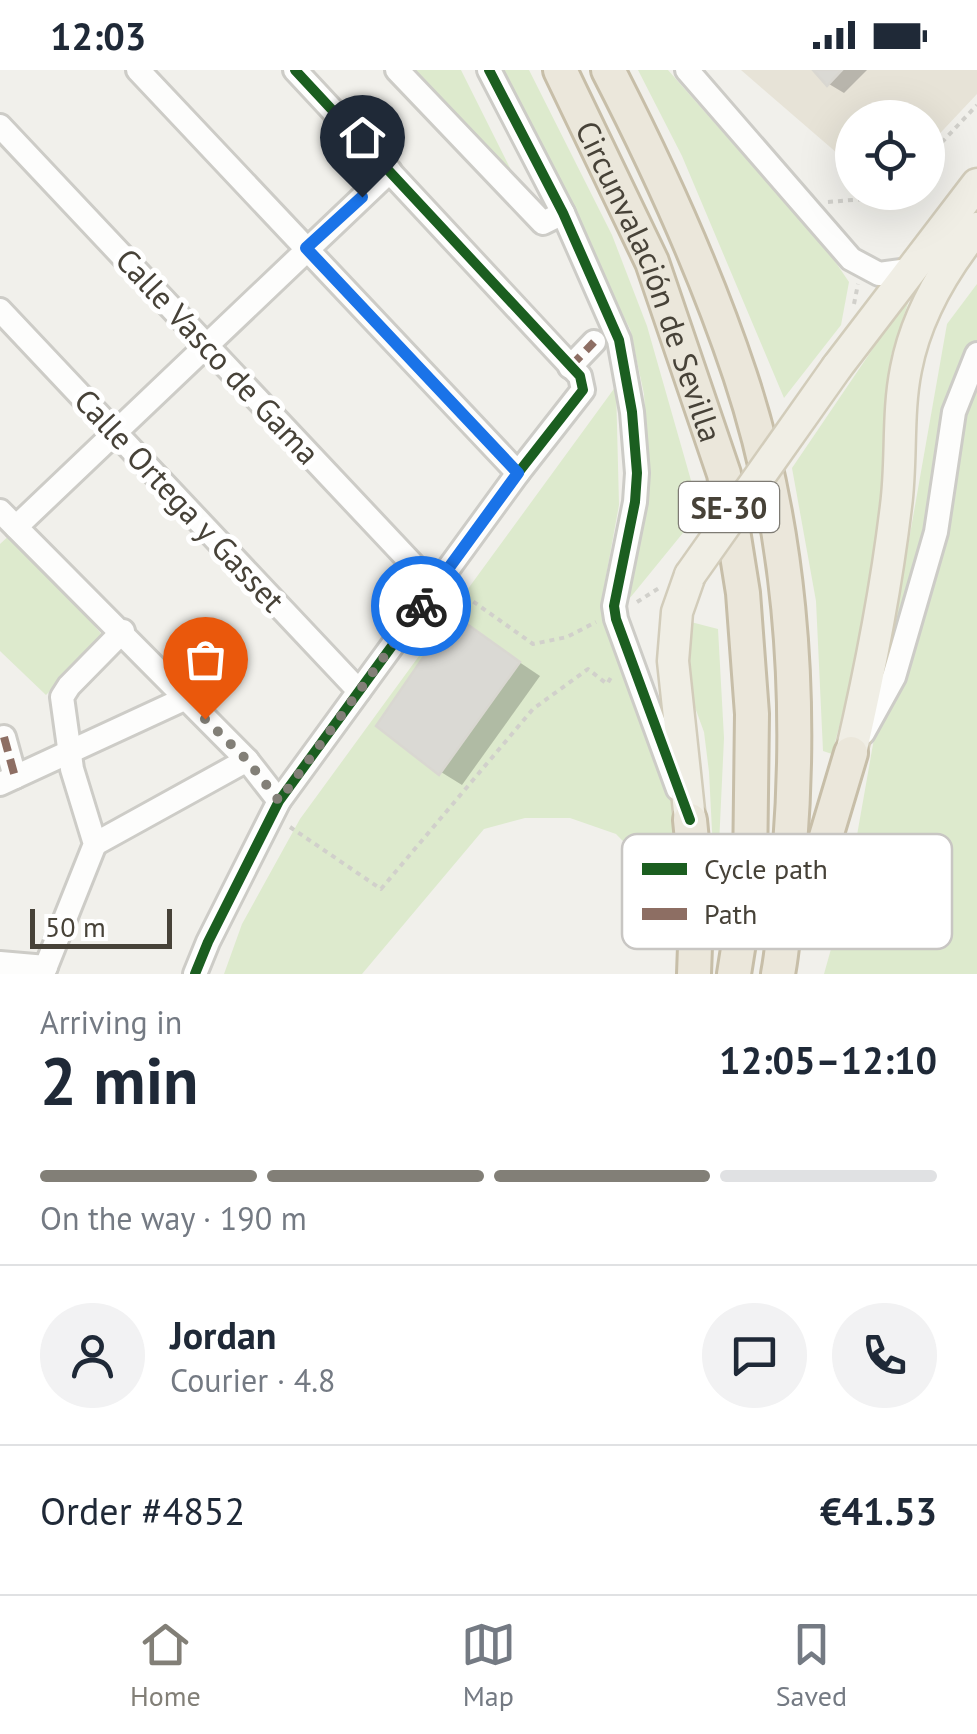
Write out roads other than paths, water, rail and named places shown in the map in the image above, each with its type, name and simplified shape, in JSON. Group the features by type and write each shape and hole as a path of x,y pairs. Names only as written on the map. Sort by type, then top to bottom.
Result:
{"highway":[{"name":"Circunvalación de Sevilla","path":"560,70 652,262 686,352 724,474 743,593 752,714 750,834"},
{"name":"Circunvalación de Sevilla","path":"608,70 694,250 740,376 761,450 777,525 795,694 791,834"},
{"path":"827,834 851,753"},
{"path":"690,820 691,834"},
{"path":"694,974 695,949"},
{"name":"Circunvalación de Sevilla","path":"734,974 738,949"}],"main road":[{"path":"690,820 673,661 680,578 977,184"},
{"path":"851,753 878,641 897,502 905,370 926,304 977,228"}],"street":[{"path":"138,70 518,473"},
{"path":"196,974 208,942 279,801 583,390 577,375 295,70"},
{"path":"397,70 543,223 563,213"},
{"path":"489,70 563,213 619,340 632,412 637,473 614,606 690,820"},
{"path":"687,70 851,260 880,274 909,270"},
{"name":"Calle Vasco de Gama","path":"0,126 438,583"},
{"path":"279,801 247,760 8,519 116,431 390,171"},
{"name":"Calle Ortega y Gasset","path":"0,310 359,691"},
{"path":"577,375 594,342"},
{"path":"851,753 894,677 936,532 954,412 977,354"},
{"path":"0,963 45,971 95,844 69,752 62,698 69,686 123,632"},
{"path":"2,738 8,781 184,699"},
{"path":"95,844 247,760"}]}
